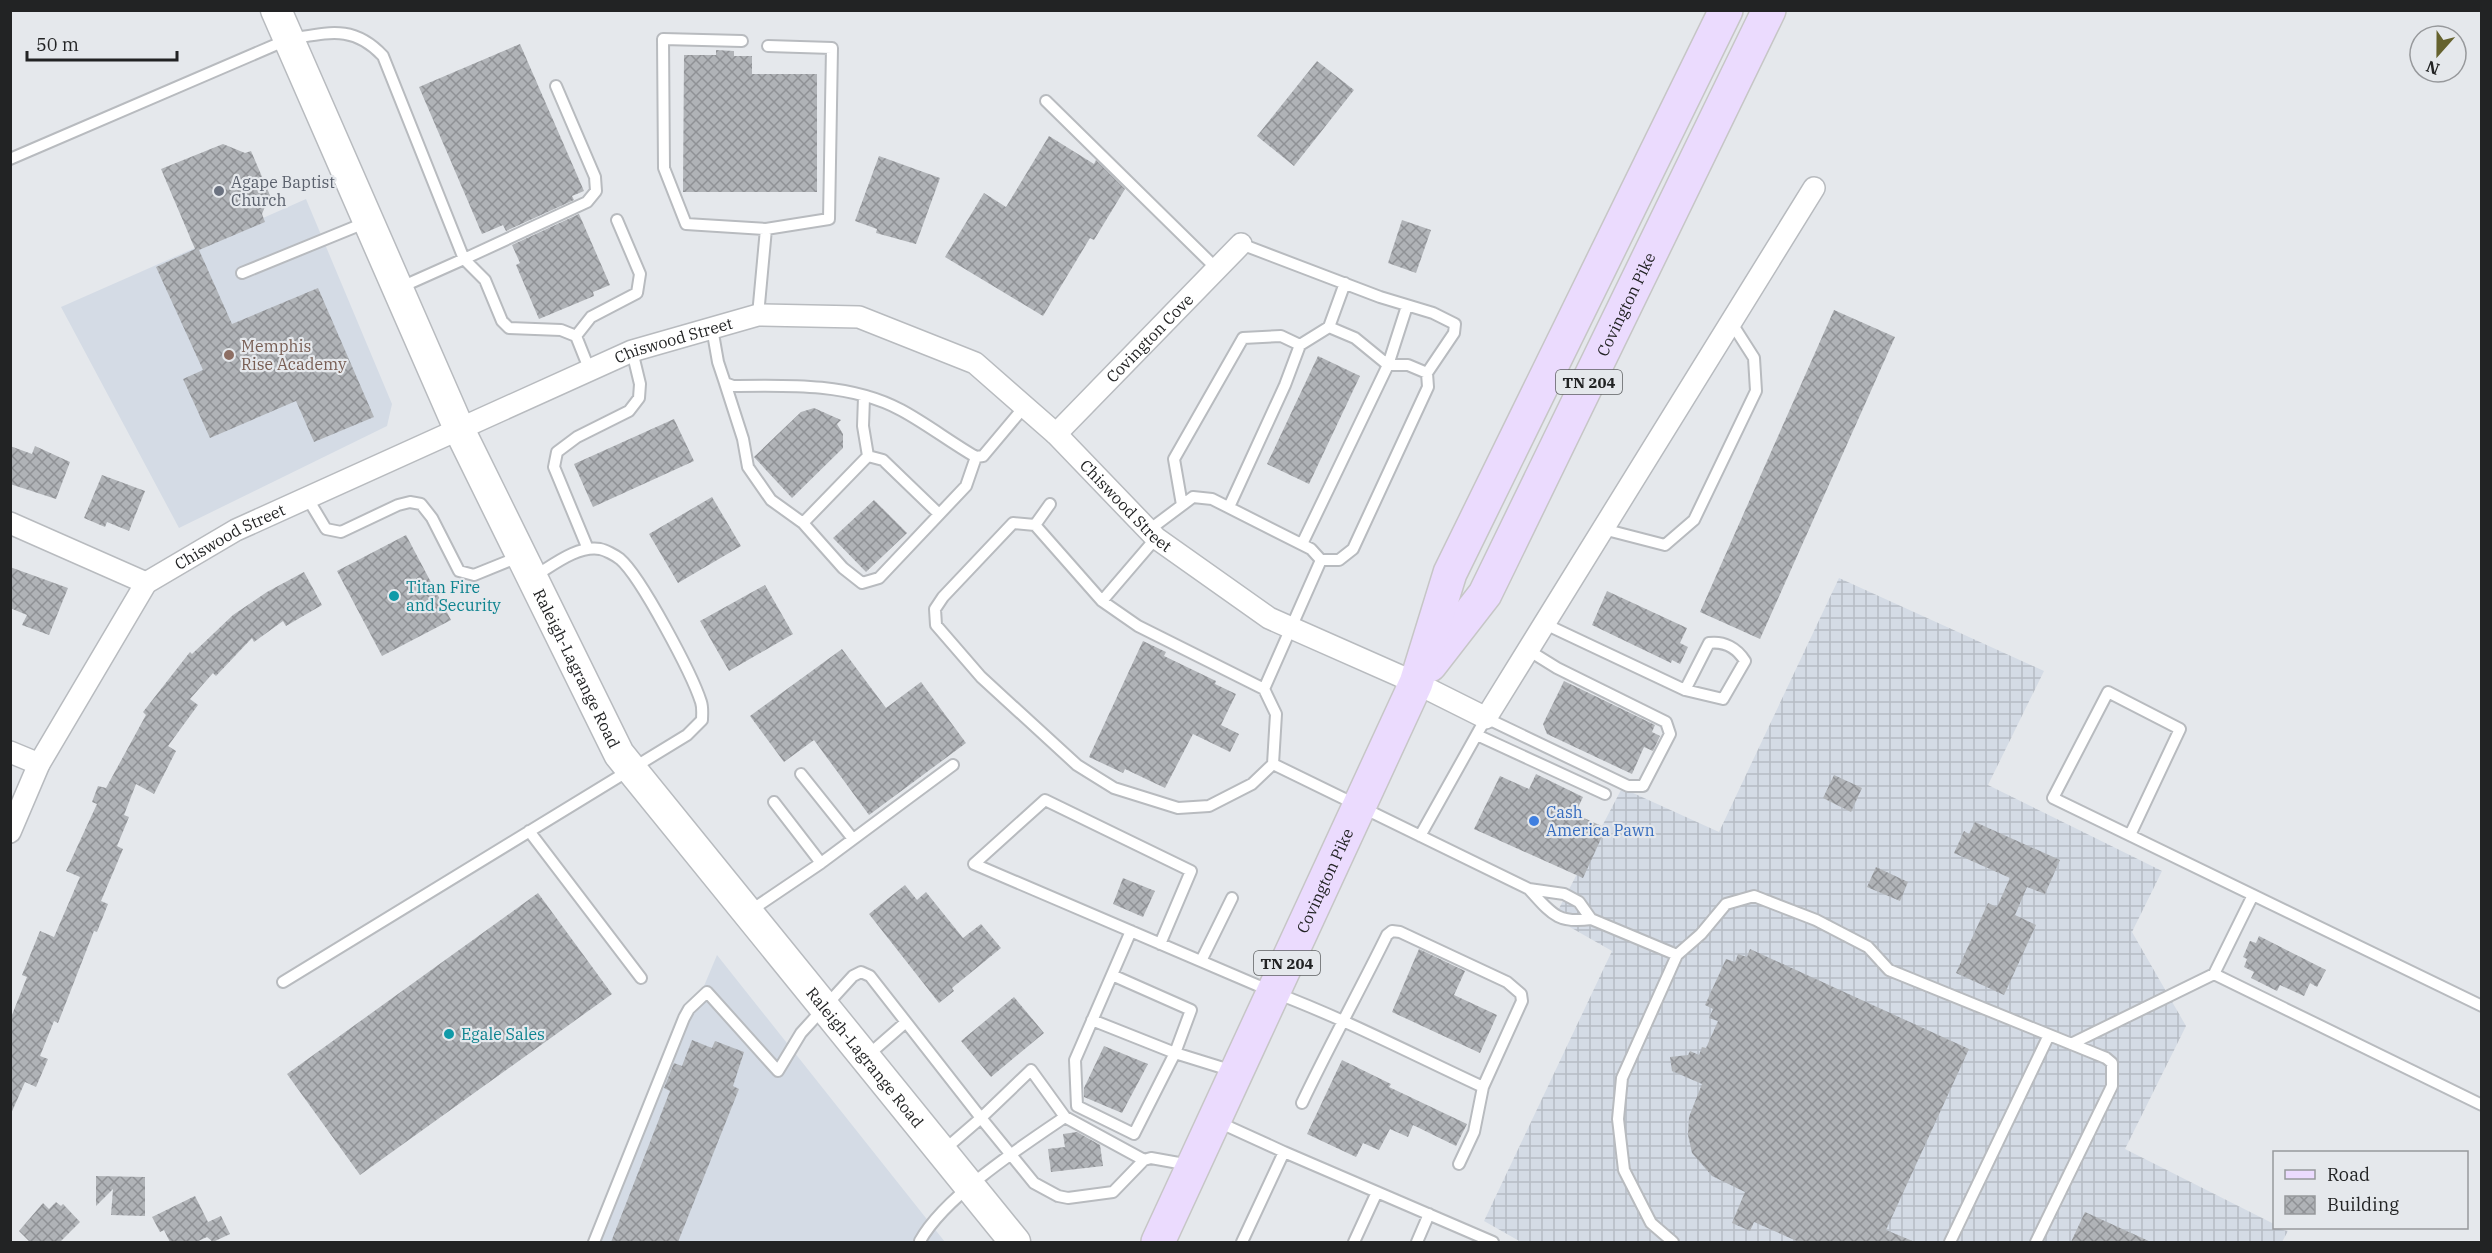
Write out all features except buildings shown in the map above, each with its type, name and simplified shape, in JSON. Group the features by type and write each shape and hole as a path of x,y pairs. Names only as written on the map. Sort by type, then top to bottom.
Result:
{"main road":[{"name":"Raleigh-Lagrange Road","path":"276,10 460,431 619,754 1015,1242"},
{"name":"Covington Pike","path":"1158,1242 1416,683 1450,573 1726,10"},
{"name":"Covington Pike","path":"1416,683 1485,594 1769,10"}],"street":[{"path":"1482,727 1814,188"},
{"name":"Covington Cove","path":"1056,434 1241,244"},
{"name":"Chiswood Street","path":"10,832 39,764 146,584 236,530 460,431 632,351 758,315 859,317 975,363 1056,434 1153,534 1269,618 1416,683 1482,727"},
{"path":"10,523 146,584"},
{"path":"10,752 39,764"}],"lane":[{"path":"10,159 289,39 331,32 351,35 369,42 383,56 464,259 485,280 501,321 509,328 561,330 576,336 590,371"},
{"path":"742,42 663,39 664,168 686,224 766,229 830,219 832,48 768,46"},
{"path":"398,289 587,202 596,191 595,177 556,86"},
{"path":"1046,100 1217,269"},
{"path":"576,336 591,318 637,293 640,274 617,220"},
{"path":"242,273 368,221"},
{"path":"758,315 766,229"},
{"path":"1102,601 1153,534 1193,497 1212,499 1229,507 1311,549 1321,560 1339,560 1353,549 1428,387 1426,373 1454,333 1455,324 1433,313 1407,306 1241,244"},
{"path":"1229,507 1285,385 1300,345 1329,327 1345,283"},
{"path":"1302,544 1388,365 1407,306"},
{"path":"1603,529 1665,545 1694,520 1756,390 1754,358 1731,322"},
{"path":"1329,327 1355,338 1388,365 1408,365 1426,373"},
{"path":"712,328 718,362 743,440 748,467 771,500 803,523 843,568 862,583 879,578 966,486 976,457"},
{"path":"1182,506 1174,459 1243,338 1281,336 1300,345"},
{"path":"588,549 554,467 557,452 577,437 628,411 639,398 640,384 632,351"},
{"path":"725,383 733,386 796,385 864,397 900,410 976,457 983,456 1025,406"},
{"path":"864,397 863,426 868,456"},
{"path":"803,523 868,456"},
{"path":"868,456 883,460 939,514"},
{"path":"283,982 687,735 702,720 702,704 638,582 620,559 601,549 588,549 527,567 474,575 459,571 432,518 421,504 410,502 398,506 341,532 326,529 308,498"},
{"path":"1035,525 1050,504"},
{"path":"1013,523 1035,525 1102,601 1138,626 1264,690 1276,714 1274,764 1252,784 1209,806 1178,808 1114,788 1077,765 981,676 936,625 935,609 1013,523"},
{"path":"1264,690 1321,560"},
{"path":"1545,624 1685,690 1723,699 1745,662 1739,652 1720,642 1709,643 1685,690"},
{"path":"1482,727 1628,786 1643,786 1670,734 1666,722 1557,668 1528,650"},
{"path":"2130,835 2180,729 2108,692 2053,798 2481,1006"},
{"path":"1482,727 1605,794"},
{"path":"1420,836 1482,727"},
{"path":"1274,764 1529,889 1564,894 1579,902 1591,919"},
{"path":"747,913 821,863 953,765"},
{"path":"801,774 853,839"},
{"path":"1160,944 1191,871 1045,800 974,864 1160,944 1345,1022 1483,1087"},
{"path":"774,802 821,863"},
{"path":"529,831 641,978"},
{"path":"1529,889 1553,915 1570,922 1591,919 1677,955"},
{"path":"1673,1242 1651,1223 1624,1170 1618,1119 1622,1078 1677,955 1701,934 1726,904 1754,896 1816,920 1868,947 1889,970 2106,1058 2112,1063 2112,1086 2036,1242"},
{"path":"2071,1044 2214,974 2253,896"},
{"path":"1201,961 1232,898"},
{"path":"1112,975 1191,1010 1175,1053 1134,1134 1077,1106 1075,1060 1131,931"},
{"path":"1302,1103 1332,1039 1345,1022 1387,935 1392,931 1400,932 1507,982 1521,994 1522,1001 1483,1087 1478,1119 1458,1164"},
{"path":"594,1242 689,1009 707,992 778,1071 801,1033 861,972 870,976 1034,1183 1047,1192 1068,1198 1113,1192 1144,1160"},
{"path":"2214,974 2481,1105"},
{"path":"1092,1020 1175,1053 1236,1072"},
{"path":"865,1058 906,1022"},
{"path":"1950,1242 2049,1035"},
{"path":"942,1152 1031,1070 1065,1117 1144,1160 1179,1161 1193,1166"},
{"path":"920,1241 928,1226 970,1188 1011,1154 1065,1117"},
{"path":"1214,1120 1429,1214 1474,1239 1493,1242"},
{"path":"1242,1242 1284,1152"},
{"path":"1354,1242 1377,1192"},
{"path":"1418,1242 1429,1214"}],"shaded area":[{"name":"Memphis Rise Academy","path":"306,199 392,404 387,426 179,528 61,307"},
{"path":"1839,578 2044,671 1988,785 2162,871 2132,932 2186,1026 2125,1149 2273,1223 2273,1229 2288,1231 2282,1242 1521,1242 1484,1221 1612,951 1554,918 1622,788 1719,832"},
{"path":"717,955 945,1242 597,1242"}],"place":[{"name":"Agape Baptist Church","path":"219,191"},
{"name":"Memphis Rise Academy","path":"229,355"},
{"name":"Titan Fire and Security","path":"394,596"},
{"name":"Cash America Pawn","path":"1534,821"},
{"name":"Egale Sales","path":"449,1034"}]}
